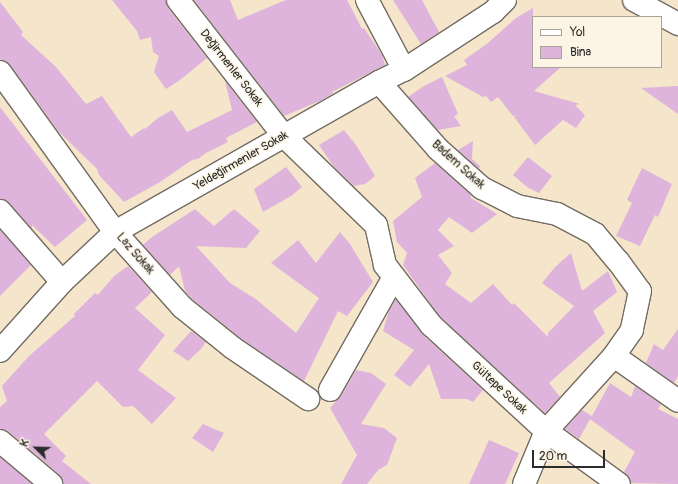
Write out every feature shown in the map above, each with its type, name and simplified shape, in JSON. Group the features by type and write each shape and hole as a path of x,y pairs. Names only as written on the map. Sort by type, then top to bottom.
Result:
{"street":[{"name":"Değirmenler Sokak","path":"178,0 284,136"},
{"path":"367,0 404,70"},
{"name":"Yeldeğirmenler Sokak","path":"0,351 62,282 115,232 379,82 404,70 493,12 505,0"},
{"path":"634,0 678,24"},
{"name":"Laz Sokak","path":"0,72 115,232 182,307 233,348 308,399"},
{"name":"Badem Sokak","path":"379,82 438,149 482,188 517,206 557,214 595,234 618,261 640,291 632,330 614,356 546,431 524,484"},
{"name":"Gültepe Sokak","path":"284,136 376,225 385,265 431,325 546,431 619,484"},
{"path":"0,211 62,282"},
{"path":"330,390 394,277"},
{"path":"614,356 678,401"},
{"path":"0,441 51,484"}],"building":[{"path":"112,0 166,0 168,8 207,58 180,80 166,89 154,72 159,56 153,52 151,37 140,40 137,31"},
{"path":"194,0 230,0 238,20 286,0 347,0 362,29 364,28 382,55 385,65 332,92 333,93 322,100 284,116"},
{"path":"393,0 422,0 439,32 421,44"},
{"path":"0,2 23,32 21,35 56,67 86,104 102,96 131,137 172,110 187,132 232,110 225,81 257,122 226,138 228,142 206,153 198,159 192,160 160,182 124,202 99,175 97,169 58,131 10,65 5,61 0,60"},
{"path":"533,8 532,68 560,68 534,91 580,104 575,105 585,115 576,128 563,120 535,145 514,117 516,115 513,116 498,97 491,102 486,96 483,97 445,76 467,65 464,60 488,43 516,18"},
{"path":"442,77 458,114 454,116 461,126 438,130 408,97 424,86"},
{"path":"678,86 678,114 641,88"},
{"path":"0,107 87,220 55,247 32,225 32,229 9,203 0,199"},
{"path":"344,130 356,145 375,176 365,184 354,186 334,167 319,145"},
{"path":"473,141 472,159 480,166 479,169 458,150"},
{"path":"528,157 552,176 539,193 527,187 513,175"},
{"path":"435,163 471,195 471,198 497,214 472,233 449,217 438,230 454,246 438,255 452,273 445,284 471,303 493,284 512,305 514,303 548,337 548,333 574,306 542,283 555,267 571,253 582,291 608,271 617,292 593,311 605,333 549,383 560,397 545,413 440,317 403,265 407,253 397,242 393,221 422,197 415,178"},
{"path":"286,167 302,187 291,196 263,212 254,189"},
{"path":"642,168 672,184 658,217 655,215 640,246 616,236 632,203 627,200"},
{"path":"195,209 214,226 234,209 260,231 246,248 196,246 230,283 257,300 296,333 319,298 271,263 298,240 316,263 340,232 350,244 373,282 347,316 338,311 304,381 240,338 191,298 185,291 179,266 170,275 143,245 152,237"},
{"path":"0,230 31,265 0,296"},
{"path":"128,266 152,292 135,308 165,335 138,370 176,398 152,424 133,406 123,407 97,381 44,434 66,456 62,461 91,484 63,484 59,474 8,431 0,429 0,407 7,401 2,386 29,356 75,316 74,314 95,293 98,295 114,276"},
{"path":"396,299 422,334 483,390 473,402 467,399 441,399 429,364 410,387 394,375 414,350 383,331 389,311"},
{"path":"678,329 678,376 674,383 646,363 654,344 663,350"},
{"path":"191,331 206,342 188,361 173,351"},
{"path":"356,370 371,373 386,384 361,424 384,428 397,438 387,465 378,470 367,484 341,484 357,455 330,408 341,396"},
{"path":"610,383 631,397 635,386 661,404 658,409 678,419 678,484 631,483 630,479 624,472 635,452 590,419 579,439 565,429 582,410 592,416"},
{"path":"203,424 224,433 213,452 192,438"},
{"path":"489,440 519,453 505,484 469,484"},
{"path":"0,457 32,484 0,484"}]}
